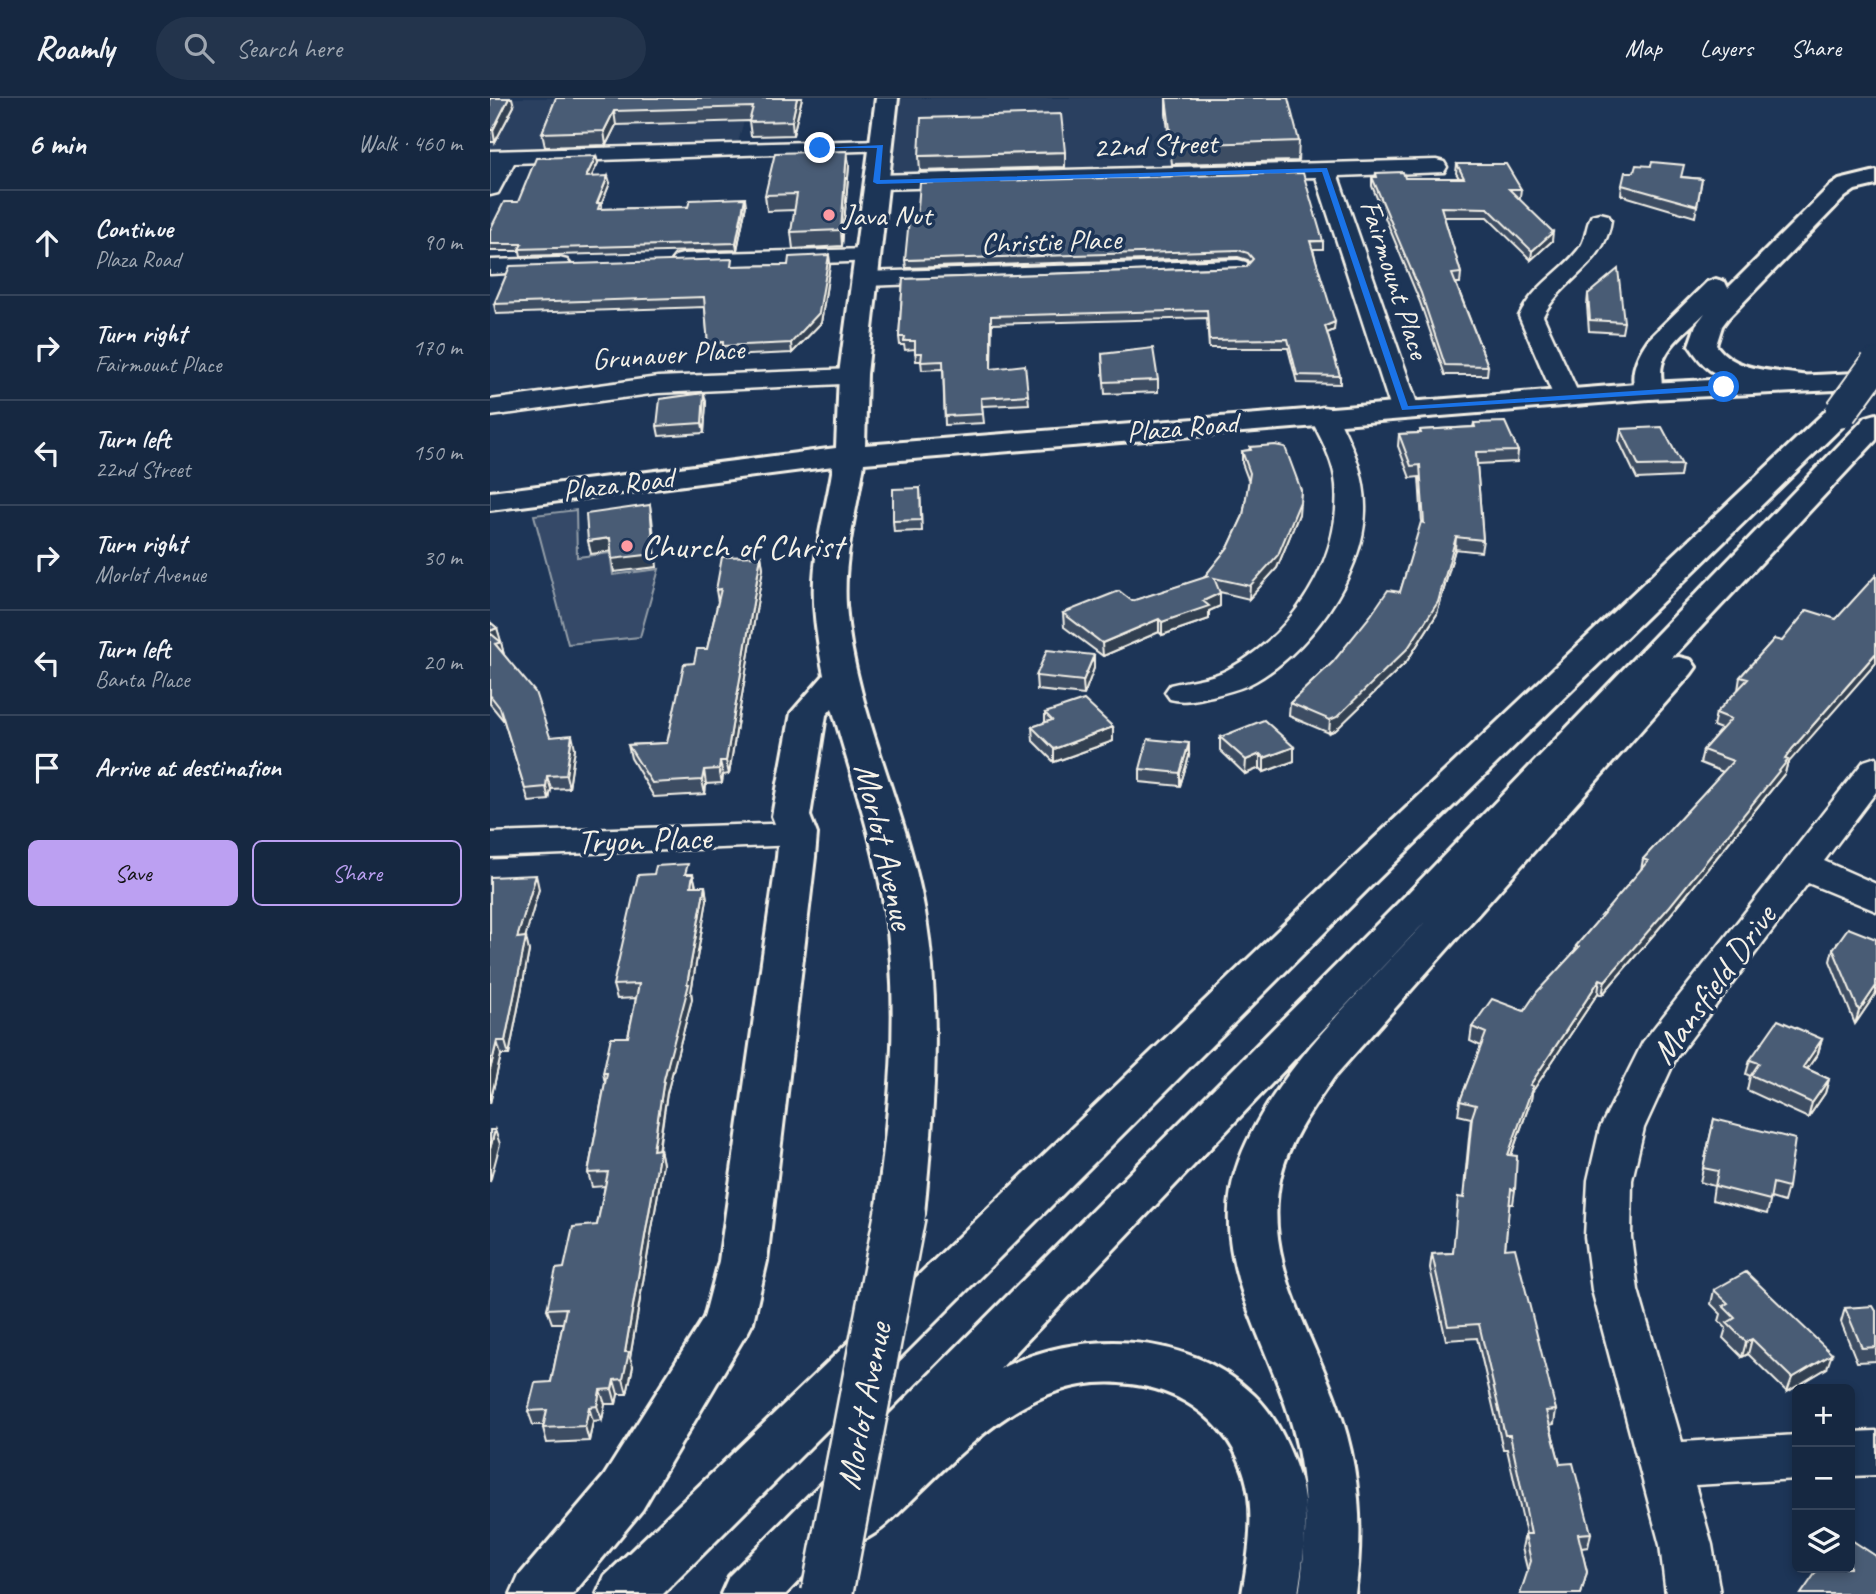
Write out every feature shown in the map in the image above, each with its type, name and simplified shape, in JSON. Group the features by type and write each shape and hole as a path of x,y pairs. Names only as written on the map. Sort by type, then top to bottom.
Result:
{"main road":[{"name":"Morlot Avenue","path":"827,1594 900,1214 914,1066 908,931 883,817 841,676 830,604 833,542 850,455 853,377 887,98"},
{"path":"1648,391 1647,367 1657,346 1815,188 1828,179 1846,173 1876,168"},
{"path":"1802,383 1756,377 1718,363 1707,355 1702,345 1705,335 1719,312 1837,192 1847,186 1876,178"},
{"path":"749,1594 1421,903 1864,420 1876,364"},
{"path":"1327,1594 1333,1564 1334,1505 1326,1455 1312,1405 1268,1302 1256,1260 1251,1219 1257,1176 1272,1139 1292,1103 1326,1057 1666,682 1864,420 1876,378"},
{"name":"Plaza Road","path":"490,501 850,455 1324,415 1648,391 1876,378"},
{"path":"625,1594 1360,874 1864,420"},
{"path":"539,1594 623,1493 728,1322 743,1261 798,834 791,816 809,713 841,676"},
{"path":"772,1594 966,1419 1000,1394 1034,1376 1070,1365 1110,1361 1146,1364 1178,1373 1208,1387 1236,1408 1255,1434 1272,1471 1279,1508 1276,1558 1270,1594"}],"street":[{"path":"490,188 498,157 881,146"},
{"name":"22nd Street","path":"877,182 1436,167"},
{"name":"Fairmount Place","path":"1325,170 1405,409"},
{"path":"1567,397 1531,316 1543,292 1595,244 1600,220"},
{"name":"Christie Place","path":"657,262 866,267 1238,267"},
{"path":"490,267 587,264"},
{"name":"Grunauer Place","path":"490,408 658,386 853,377"},
{"path":"1182,692 1212,686 1237,677 1259,664 1310,613 1328,587 1349,534 1352,510 1344,459 1324,415"},
{"name":"Mansfield Drive","path":"1693,1594 1686,1545 1615,1290 1608,1237 1610,1180 1622,1128 1658,1052 1876,768"},
{"name":"Tryon Place","path":"490,845 798,834"},
{"path":"1801,865 1876,899"},
{"path":"1855,1454 1876,1453"},
{"path":"1664,1465 1792,1457"}],"shaded area":[{"path":"490,98 750,98 736,150 506,157 490,188"},
{"path":"887,98 1286,98 1304,170 877,182"},
{"path":"576,510 577,557 610,553 613,575 659,569 640,637 568,644 534,515"}],"building":[{"path":"490,98 509,98 493,130 490,130"},
{"path":"556,98 797,98 792,121 749,122 753,107 614,111 604,131 542,133"},
{"path":"1166,98 1288,98 1299,141 1172,145"},
{"path":"1061,114 1065,152 919,156 921,118"},
{"path":"847,151 841,230 791,232 797,194 765,195 775,153"},
{"path":"596,156 586,177 608,176 597,203 600,203 598,209 688,207 690,200 745,198 736,243 519,249 522,244 490,244 490,230 504,202 518,202 536,158"},
{"path":"1652,162 1684,165 1681,177 1702,179 1697,206 1622,185 1625,172 1634,172 1636,165 1651,166"},
{"path":"1457,164 1506,164 1521,189 1509,189 1553,232 1532,251 1488,208 1441,207 1461,273 1452,274 1488,366 1445,365 1421,293 1372,177 1377,177 1376,173 1403,172 1405,178 1464,178"},
{"path":"1303,173 1323,241 1310,241 1335,322 1325,326 1340,376 1297,375 1288,339 1209,340 1207,310 991,316 991,369 1025,365 1028,395 981,398 983,414 945,416 943,361 921,362 922,353 915,353 915,341 904,341 905,337 899,337 903,279 1246,267 1253,259 1248,253 1238,250 905,260 909,219 917,219 920,183"},
{"path":"829,255 819,313 791,343 723,346 723,342 708,344 704,297 494,304 510,266 732,259 731,266 788,265 789,257"},
{"path":"1618,269 1624,322 1590,320 1588,294"},
{"path":"1153,348 1158,380 1104,382 1102,354"},
{"path":"704,393 702,423 657,426 660,399"},
{"path":"1505,422 1518,451 1476,452 1483,540 1456,537 1438,602 1408,648 1337,717 1330,720 1290,703 1333,662 1388,590 1400,592 1421,522 1424,523 1420,465 1411,466 1399,434 1475,427 1474,423"},
{"path":"1662,427 1682,465 1639,466 1621,429"},
{"path":"1250,447 1285,447 1301,490 1300,502 1278,555 1250,586 1214,578 1220,593 1203,601 1209,606 1162,622 1159,619 1102,643 1063,613 1119,591 1132,601 1209,576 1205,576 1229,546 1243,516 1250,473 1242,451 1251,450"},
{"path":"920,488 921,520 893,521 893,489"},
{"path":"650,505 654,554 612,559 610,538 588,541 586,514"},
{"path":"761,556 726,761 720,761 719,769 704,770 702,780 652,783 628,745 667,743 684,664 694,663 697,649 707,649 721,589 716,590 722,557"},
{"path":"1876,575 1876,653 1792,749 1785,759 1788,760 1670,906 1605,981 1600,979 1530,1085 1533,1086 1508,1155 1517,1156 1515,1190 1511,1189 1505,1249 1515,1248 1556,1410 1546,1411 1560,1464 1573,1463 1591,1533 1578,1534 1587,1572 1581,1594 1520,1594 1531,1561 1525,1534 1531,1534 1510,1435 1505,1435 1479,1324 1448,1326 1432,1254 1453,1253 1458,1197 1464,1198 1472,1117 1476,1105 1460,1101 1486,1033 1472,1027 1492,999 1524,1011 1648,861 1643,859 1733,761 1703,750 1731,719 1716,713 1748,679 1740,677 1774,639 1782,641 1807,610 1836,619"},
{"path":"490,622 497,628 490,631"},
{"path":"490,633 501,642 495,644 535,692 550,737 572,735 566,775 547,776 546,787 525,789 500,708 490,695"},
{"path":"1047,650 1094,655 1083,681 1036,676"},
{"path":"1084,700 1113,727 1054,749 1032,727 1052,720 1045,713"},
{"path":"1264,720 1294,747 1264,758 1260,754 1246,760 1220,737"},
{"path":"1148,739 1189,743 1180,773 1140,769"},
{"path":"688,864 685,874 693,874 691,886 705,886 689,984 664,1079 653,1150 660,1149 625,1352 629,1352 623,1379 614,1380 612,1389 600,1390 597,1406 589,1407 585,1426 543,1428 547,1410 528,1411 535,1383 551,1382 566,1308 547,1309 556,1269 564,1268 573,1227 597,1225 608,1172 588,1173 611,1037 628,1037 639,984 613,985 638,875 654,874 656,866"},
{"path":"536,875 517,938 526,937 505,1041 497,1041 490,1070 490,877"},
{"path":"1848,928 1876,939 1876,986 1859,1011 1833,949"},
{"path":"1778,1020 1822,1039 1803,1067 1829,1079 1812,1103 1751,1075 1759,1063 1750,1060"},
{"path":"1714,1119 1795,1139 1788,1187 1773,1183 1770,1200 1715,1186 1718,1171 1703,1168"},
{"path":"490,1130 495,1130 490,1149"},
{"path":"1746,1272 1832,1354 1792,1378 1752,1339 1746,1342 1727,1323 1735,1318 1723,1306 1728,1303 1714,1290"},
{"path":"1873,1306 1876,1311 1876,1347 1862,1348 1845,1308"},
{"path":"1855,1542 1876,1556 1876,1594 1801,1594 1816,1573 1855,1573"}],"place":[{"name":"Java Nut","path":"829,215"},
{"name":"Church of Christ","path":"627,546"}],"route":[{"path":"820,148 881,146 877,182 1325,170 1405,409 1724,387"}]}
